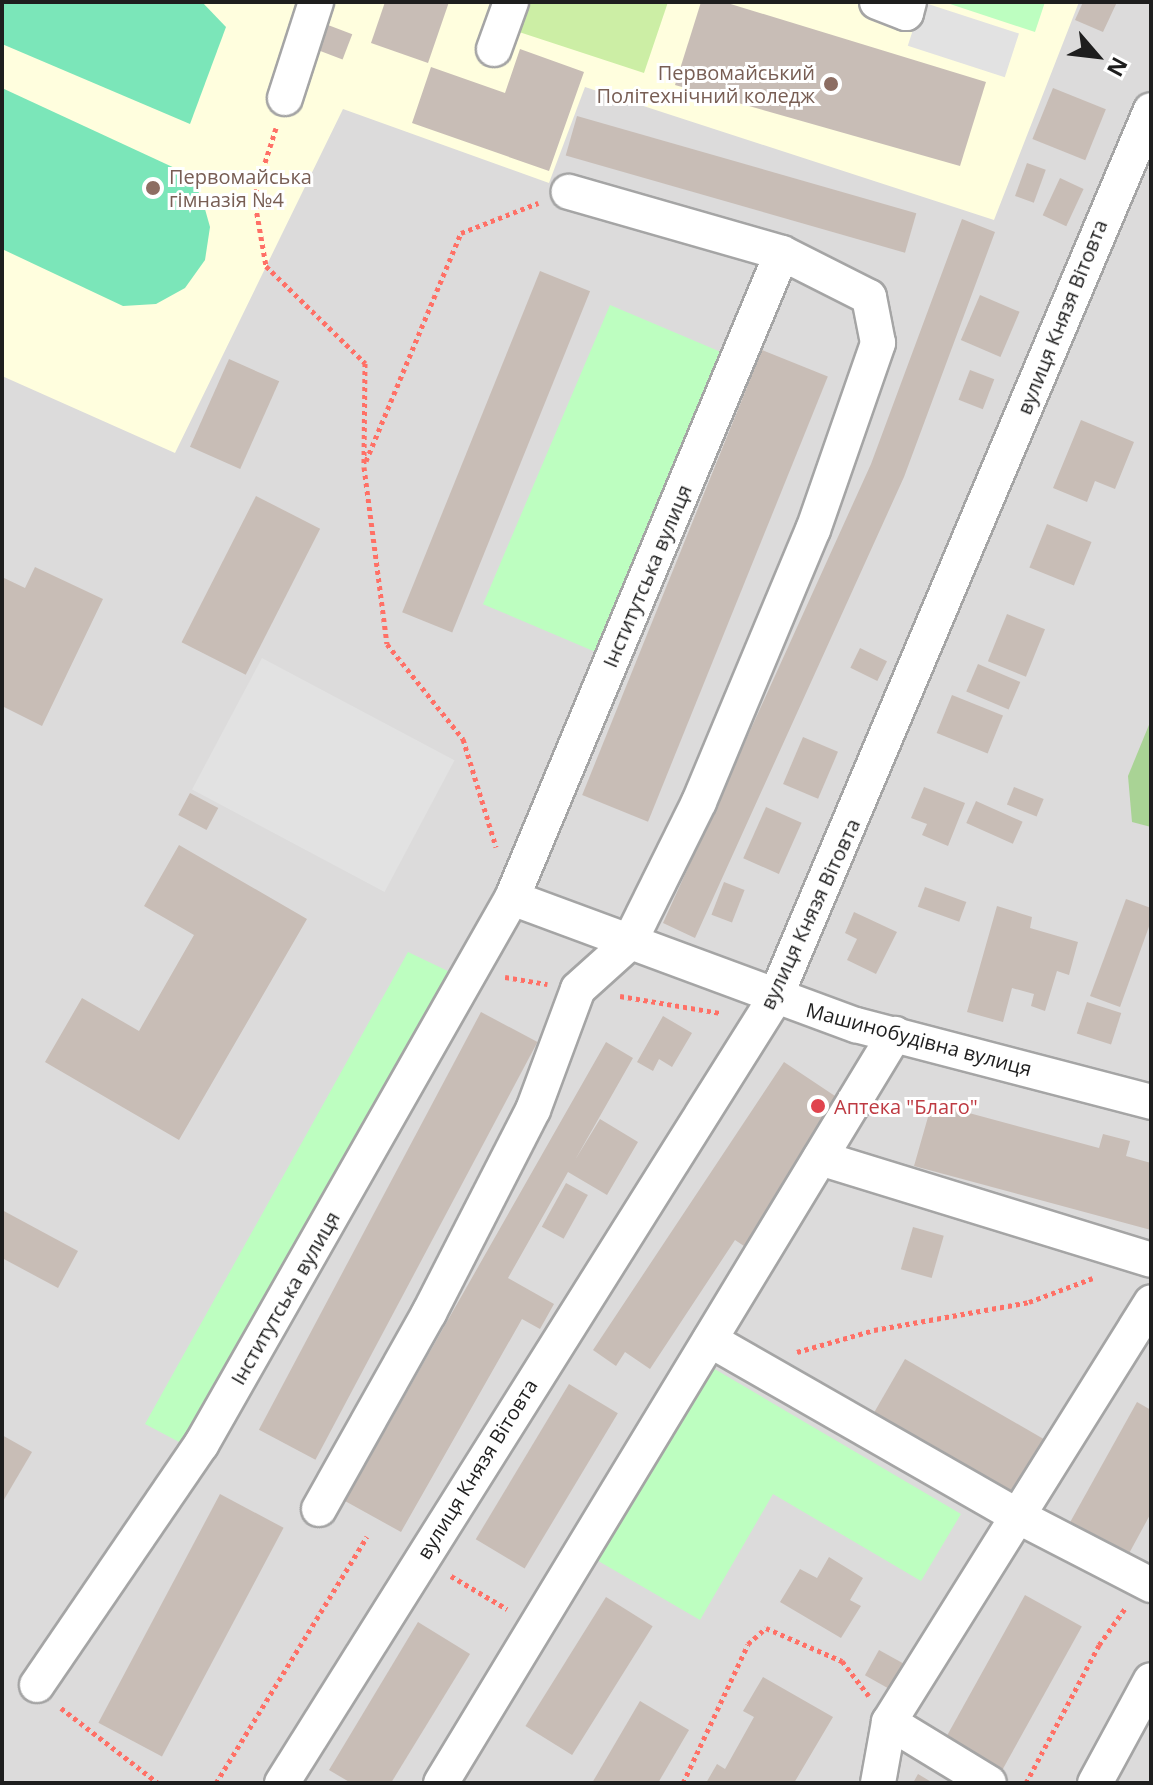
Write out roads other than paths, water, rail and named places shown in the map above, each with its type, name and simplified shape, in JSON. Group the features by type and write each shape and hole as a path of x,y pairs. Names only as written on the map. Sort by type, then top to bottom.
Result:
{"street":[{"path":"285,98 316,2"},
{"path":"494,49 511,2"},
{"path":"877,2 906,13 909,2"},
{"name":"вулиця Князя Вітовта","path":"282,1783 775,998 1141,158 1151,110"},
{"path":"319,1509 429,1313 533,1110 578,989 629,943 699,802 813,530 878,343 869,297 782,253 569,192"},
{"name":"Інститутська вулиця","path":"37,1685 201,1445 512,898 782,253"},
{"name":"Машинобудівна вулиця","path":"512,898 775,998 895,1034 1151,1102"},
{"path":"441,1783 895,1034"},
{"path":"820,1158 1149,1259"},
{"path":"878,1783 889,1722 1021,1518 1151,1302"},
{"path":"710,1340 1021,1518 1148,1583"},
{"path":"1095,1783 1151,1680"},
{"path":"889,1722 989,1783"}],"place":[{"name":"Первомайський Політехнічний коледж","path":"831,84"},
{"name":"Первомайська гімназія №4","path":"153,188"},
{"name":"Аптека \"Благо\"","path":"818,1106"}]}
